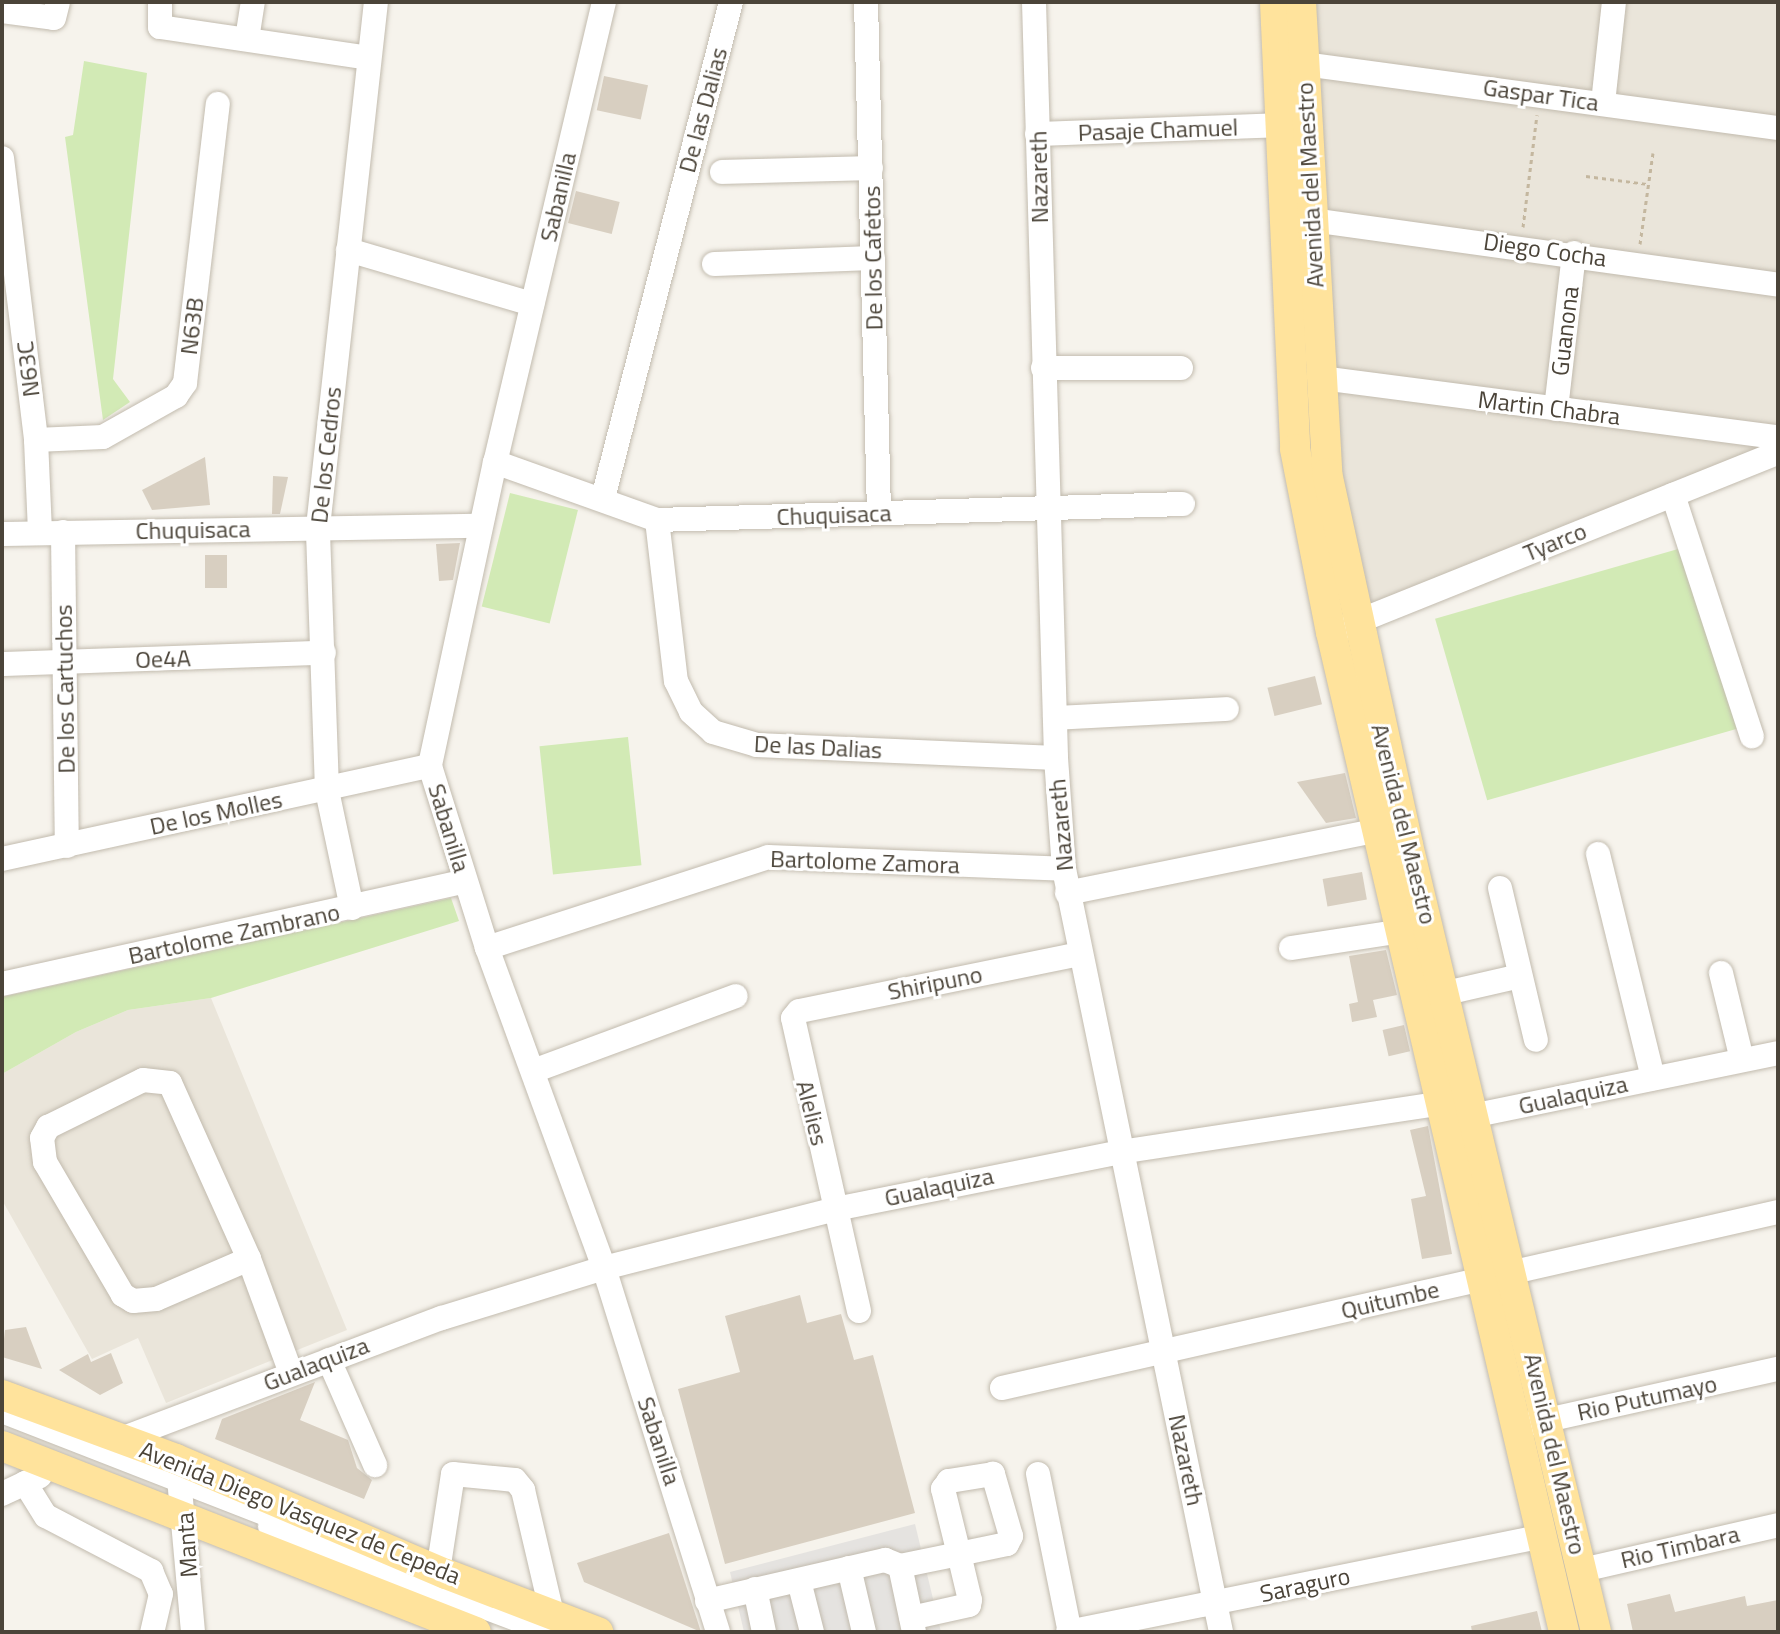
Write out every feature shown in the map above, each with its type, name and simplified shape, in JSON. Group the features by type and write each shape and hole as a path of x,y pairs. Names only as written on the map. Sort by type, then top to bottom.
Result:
{"main road":[{"name":"Avenida del Maestro","path":"1288,11 1304,64 1312,220 1299,265 1295,449 1324,530 1391,828 1446,993 1596,1632"},
{"name":"Avenida del Maestro","path":"1288,11 1279,125 1299,265 1321,378 1327,473 1324,530"},
{"name":"Avenida del Maestro","path":"1391,828 1402,931 1564,1632"},
{"name":"Avenida Diego Vasquez de Cepeda","path":"2,1395 121,1439 181,1489 476,1632"},
{"name":"Avenida Diego Vasquez de Cepeda","path":"2,1446 60,1467 181,1489 438,1571 555,1626 598,1632"}],"street":[{"path":"2,11 55,18 58,2"},
{"path":"160,2 160,27 369,58"},
{"path":"247,39 253,2"},
{"name":"De los Cedros","path":"352,908 327,790 318,527 376,2"},
{"name":"Sabanilla","path":"604,2 480,526 430,766 487,948 604,1268 718,1632"},
{"name":"De las Dalias","path":"603,498 731,2"},
{"name":"De los Cafetos","path":"866,2 879,513"},
{"name":"Nazareth","path":"1034,2 1056,758 1066,881 1221,1632"},
{"path":"1603,103 1614,2"},
{"name":"Gaspar Tica","path":"1304,64 1778,128"},
{"name":"N63B","path":"36,440 103,437 176,396 185,383 218,104"},
{"name":"Pasaje Chamuel","path":"1037,134 1279,125"},
{"name":"N63C","path":"2,158 36,440 51,533"},
{"path":"722,172 871,168"},
{"name":"Diego Cocha","path":"1312,220 1574,253 1778,285"},
{"path":"348,250 532,304"},
{"name":"Guanona","path":"1556,409 1574,253"},
{"path":"714,264 873,258"},
{"path":"1043,368 1181,368"},
{"name":"Martin Chabra","path":"1321,378 1778,437"},
{"name":"Tyarco","path":"1344,627 1778,453"},
{"name":"Chuquisaca","path":"495,462 603,498 657,520 1183,504"},
{"path":"1673,495 1752,736"},
{"name":"De las Dalias","path":"657,520 676,681 691,712 713,732 757,745 1056,758"},
{"name":"Chuquisaca","path":"2,534 480,526"},
{"name":"De los Cartuchos","path":"51,533 64,663 67,846"},
{"name":"Oe4A","path":"2,664 324,653"},
{"path":"1055,718 1227,709"},
{"name":"De los Molles","path":"2,859 430,766"},
{"name":"Bartolome Zamora","path":"487,948 768,857 1066,881 1391,828"},
{"path":"1598,854 1653,1078"},
{"name":"Bartolome Zambrano","path":"2,984 465,881"},
{"path":"1500,888 1536,1040"},
{"path":"1291,948 1402,931"},
{"name":"Shiripuno","path":"793,1018 799,1011 1080,954"},
{"path":"1721,973 1742,1060"},
{"path":"1446,993 1520,976"},
{"path":"533,1071 736,996"},
{"name":"Alelies","path":"793,1018 791,1028 859,1311"},
{"name":"Gualaquiza","path":"121,1439 291,1373 604,1268 836,1209 1120,1152 1444,1103 1476,1115 1778,1053"},
{"path":"249,1259 156,1299 133,1301 123,1295 45,1162 42,1138 48,1127 143,1080 170,1083 249,1259 291,1373"},
{"name":"Quitumbe","path":"1002,1388 1778,1212"},
{"path":"329,1360 375,1465"},
{"name":"Rio Putumayo","path":"1515,1428 1778,1369"},
{"path":"2,1411 181,1489"},
{"path":"2,1424 555,1626"},
{"path":"2,1494 60,1467"},
{"path":"438,1571 453,1474 515,1480 523,1490 555,1626"},
{"path":"1038,1474 1069,1632"},
{"path":"25,1483 46,1516 151,1571 161,1594 152,1632"},
{"name":"Manta","path":"181,1489 193,1632"},
{"name":"Rio Timbara","path":"1582,1570 1778,1525"},
{"name":"Saraguro","path":"1069,1632 1542,1536"},
{"path":"707,1601 885,1560 900,1566 959,1554 969,1605 912,1625 900,1566"},
{"path":"849,1568 864,1632"},
{"path":"799,1581 812,1632"},
{"path":"755,1589 764,1632"}],"path":[{"path":"1520,246 1540,95"},
{"path":"1638,263 1653,153"},
{"path":"1586,176 1648,184"}],"shaded area":[{"path":"1301,2 1778,2 1778,452 1356,622 1327,473"},
{"path":"211,998 347,1330 166,1403 138,1338 92,1359 2,1200 2,1074 76,1032 128,1010"},
{"path":"915,1524 941,1632 744,1632 730,1572"}],"green space":[{"path":"84,61 147,73 113,379 130,402 103,420 65,137 73,135"},
{"path":"510,493 578,510 550,623 482,607"},
{"path":"1685,547 1737,729 1487,800 1435,619"},
{"path":"628,737 641,865 553,875 539,746"},
{"path":"451,898 459,921 211,998 128,1010 76,1032 2,1074 2,997"}],"building":[{"path":"604,76 648,85 641,120 597,110"},
{"path":"576,191 620,202 612,234 568,223"},
{"path":"205,457 210,505 152,510 142,490"},
{"path":"273,476 288,477 280,514 272,514"},
{"path":"460,543 453,580 439,581 436,544"},
{"path":"205,555 227,555 227,588 205,588"},
{"path":"1315,676 1322,704 1274,716 1267,688"},
{"path":"1345,773 1356,818 1326,823 1297,782"},
{"path":"1362,872 1367,900 1327,907 1323,879"},
{"path":"1386,950 1397,995 1373,1000 1377,1017 1352,1022 1349,1004 1358,1002 1349,956"},
{"path":"1404,1025 1410,1051 1389,1056 1383,1030"},
{"path":"1428,1126 1452,1254 1422,1259 1411,1199 1426,1196 1410,1130"},
{"path":"800,1295 807,1323 841,1314 854,1360 873,1355 915,1513 725,1564 678,1389 740,1372 725,1316"},
{"path":"26,1327 42,1369 2,1357 5,1330"},
{"path":"111,1353 123,1383 100,1395 59,1370 88,1354 91,1362"},
{"path":"315,1382 300,1420 348,1440 357,1468 372,1480 364,1499 215,1439 222,1419"},
{"path":"669,1533 701,1632 584,1582 577,1563"},
{"path":"1670,1594 1675,1612 1745,1596 1747,1606 1778,1600 1778,1632 1633,1632 1627,1604"},
{"path":"1537,1611 1542,1632 1472,1632 1471,1626"}]}
